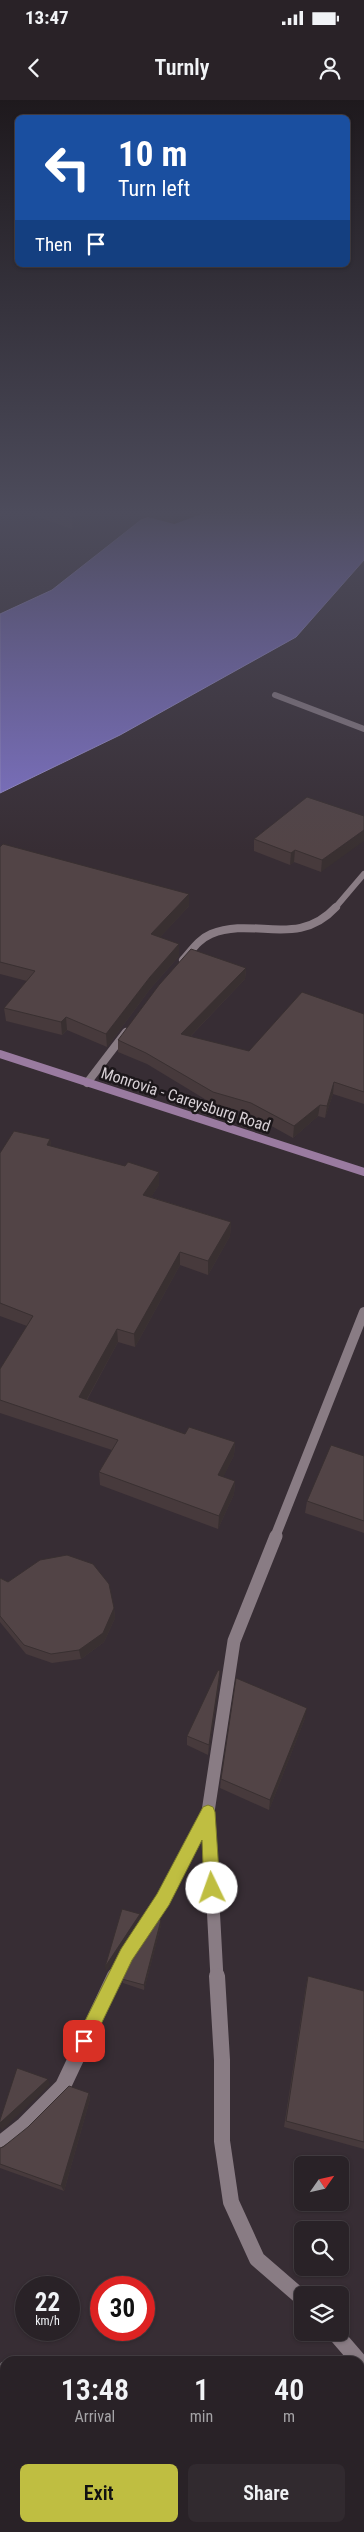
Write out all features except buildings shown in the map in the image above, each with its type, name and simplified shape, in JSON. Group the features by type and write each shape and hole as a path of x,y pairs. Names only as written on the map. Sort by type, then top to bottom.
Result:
{"main road":[{"name":"Monrovia - Careysburg Road","path":"0,1054 364,1172"}],"street":[{"path":"275,695 364,729"},
{"path":"178,966 201,940 212,934 227,931 299,930 319,923 364,874"},
{"path":"87,1083 132,1023"},
{"path":"294,2291 257,2259 231,2202 222,2141 222,2060 208,1812 234,1641 364,1312"},
{"path":"0,2144 24,2125 63,2086 126,1954 163,1900 208,1812"},
{"path":"342,2341 354,2356"}],"shaded area":[{"path":"0,624 307,624 296,637 120,735 0,793"}],"route":[{"path":"84,2041 126,1954 163,1900 208,1812 212,1888"}]}
